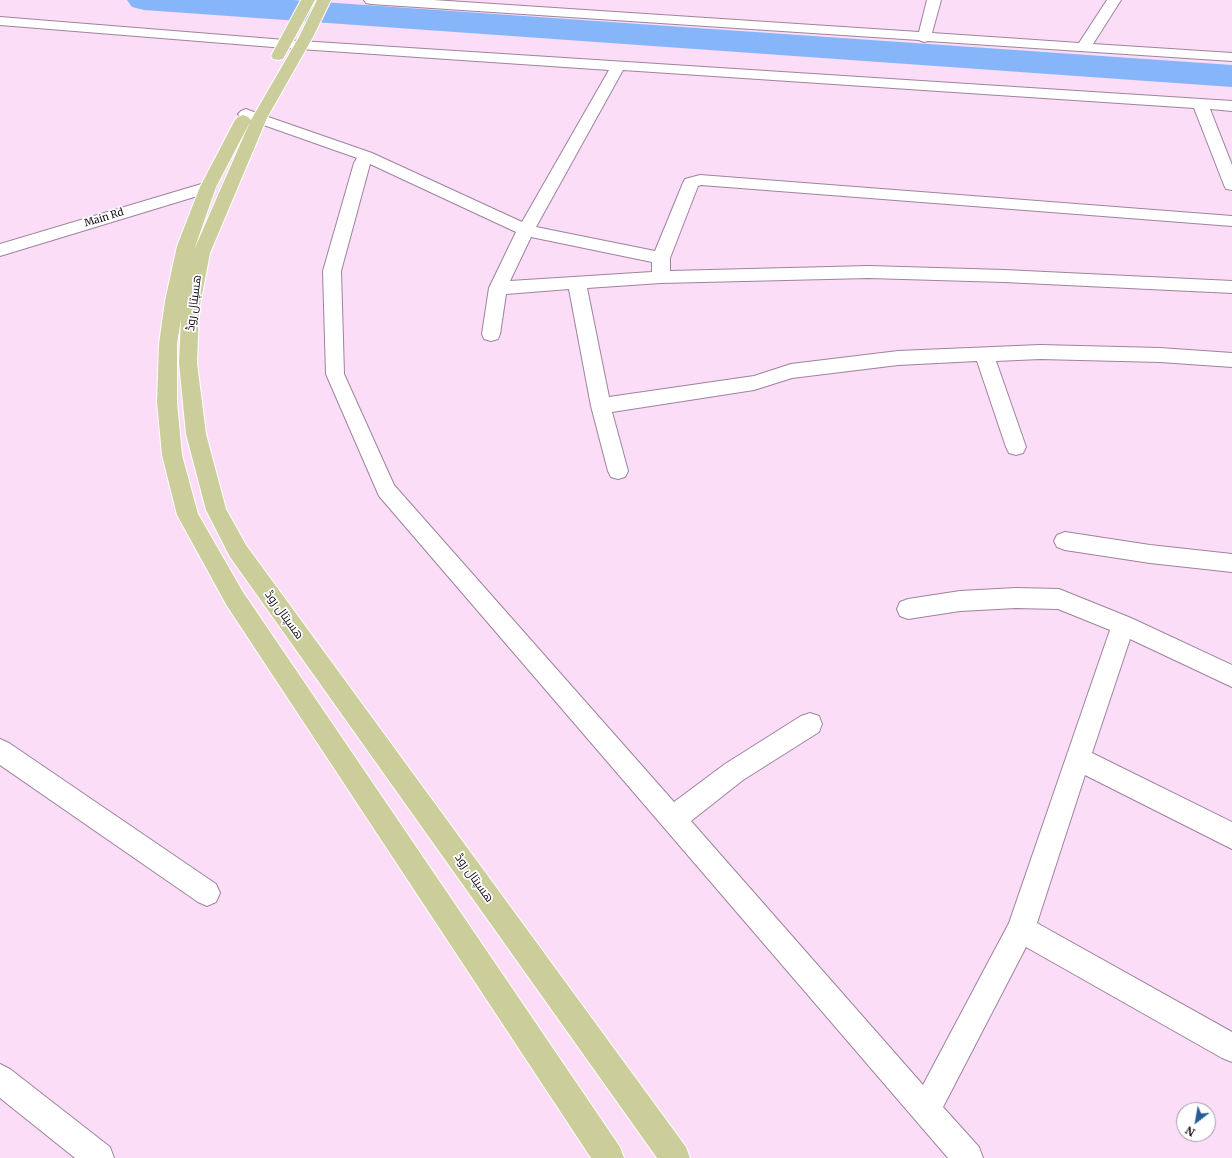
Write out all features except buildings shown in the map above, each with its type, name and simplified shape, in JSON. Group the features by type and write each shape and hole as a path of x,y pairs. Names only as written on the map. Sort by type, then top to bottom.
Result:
{"main road":[{"name":"ھسپتال روڈ","path":"294,41 307,1"},
{"name":"ھسپتال روڈ","path":"323,2 294,41 253,116 208,187 186,246 174,301 168,344 167,402 172,455 188,516 235,599 609,1158"},
{"name":"ھسپتال روڈ","path":"253,116 201,253 190,310 188,363 196,434 216,510 243,558 675,1158"}],"street":[{"path":"371,0 924,38 1232,57"},
{"path":"924,38 934,0"},
{"path":"1083,48 1114,0"},
{"path":"0,21 620,65 1232,106"},
{"path":"491,334 498,288 526,230 620,65"},
{"path":"1200,104 1232,185"},
{"path":"253,116 366,156 526,230 661,258"},
{"path":"366,156 362,163 332,271 335,374 386,490 968,1158"},
{"path":"661,277 661,258 692,183 700,180 1232,221"},
{"name":"Main Rd","path":"0,250 208,187"},
{"path":"498,288 661,277 868,272 1004,276 1232,287"},
{"path":"577,283 601,406 618,470"},
{"path":"601,406 754,383 791,371 898,358 1040,352 1160,355 1232,360"},
{"path":"984,354 1016,447"},
{"path":"1065,541 1150,554 1232,563"},
{"path":"908,609 960,601 1016,598 1058,599 1123,625 1232,676"},
{"path":"926,1110 1021,929 1123,625"},
{"path":"673,819 734,772 810,724"},
{"path":"0,751 206,893"},
{"path":"1078,759 1232,836"},
{"path":"1021,929 1232,1048"},
{"path":"0,1079 99,1158"}],"waterway":[{"path":"144,0 1232,76"}]}
